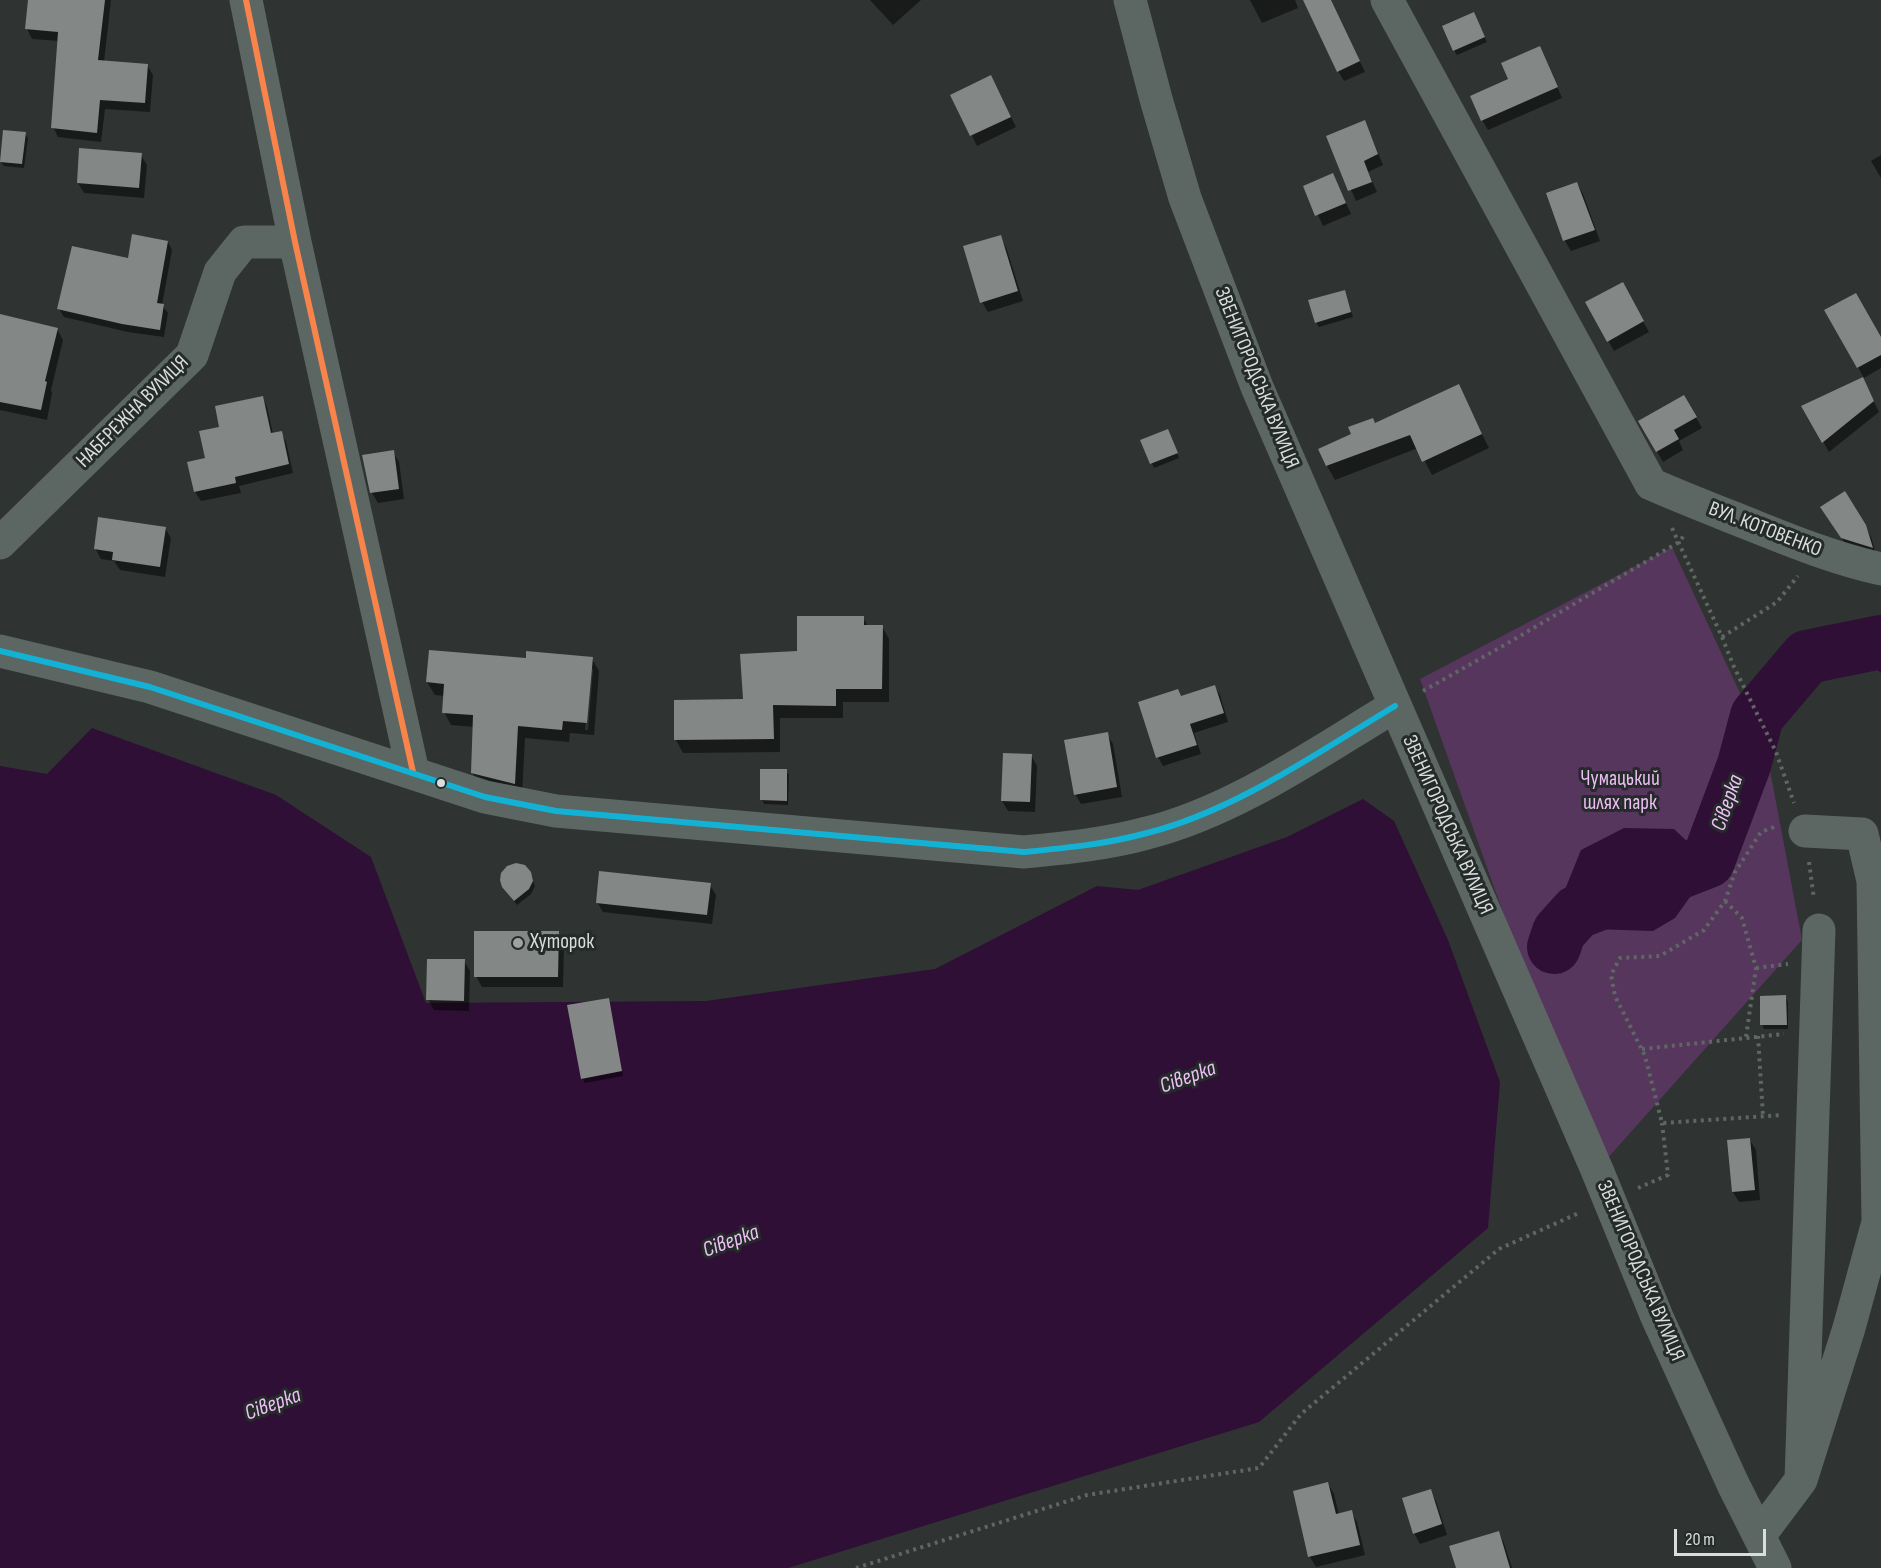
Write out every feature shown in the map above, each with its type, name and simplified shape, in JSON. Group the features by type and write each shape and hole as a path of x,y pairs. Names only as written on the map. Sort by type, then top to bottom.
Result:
{"street":[{"path":"246,0 295,242 413,772"},
{"name":"ЗВЕНИГОРОДСЬКА ВУЛИЦЯ","path":"1130,0 1185,198 1257,387 1662,1327 1775,1568"},
{"path":"1387,0 1651,484"},
{"name":"НАБЕРЕЖНА ВУЛИЦЯ","path":"0,543 192,355 220,272 244,242 295,242"},
{"name":"ВУЛ. КОТОВЕНКО","path":"1651,484 1818,551 1881,569"},
{"path":"0,651 150,687 485,797 556,811 1024,852 1087,846 1148,833 1192,818 1257,788 1395,706"},
{"path":"1759,1536 1801,1480 1850,1328 1878,1222 1873,881 1862,834 1793,828"},
{"path":"1801,1480 1819,930"}],"path":[{"path":"1651,484 1734,667 1776,752"},
{"path":"1395,706 1508,643 1679,542 1709,509"},
{"path":"1722,637 1778,602 1818,551"},
{"path":"856,1568 1087,1495 1259,1468 1301,1414 1499,1249 1668,1175 1662,1123 1646,1056 1615,996 1611,975 1620,958 1660,956 1704,930 1725,901 1735,872 1761,832 1793,828"},
{"path":"1725,901 1742,918 1756,968 1746,1037"},
{"path":"1642,1048 1815,1031"},
{"path":"1758,1036 1762,1116"},
{"path":"1662,1123 1813,1113"}],"green space":[{"name":"Чумацький шлях парк","path":"1672,547 1766,749 1802,940 1597,1170 1581,1132 1420,679"}],"water":[{"path":"1853,622 1881,622 1881,673 1849,643"},
{"path":"92,728 276,795 371,857 426,1003 706,1001 935,969 1097,886 1138,890 1287,837 1363,799 1394,821 1448,940 1500,1082 1488,1228 1259,1422 788,1568 0,1568 0,766 47,774"},
{"path":"1624,828 1674,829 1708,861 1700,883 1675,918 1653,931 1593,929 1579,919 1577,912 1562,897 1581,850"}],"building":[{"path":"28,0 105,0 98,60 148,64 145,103 100,100 97,133 51,128 58,32 25,29"},
{"path":"1303,0 1331,0 1360,61 1337,72"},
{"path":"1474,12 1485,37 1453,51 1442,26"},
{"path":"1540,46 1558,87 1481,121 1470,96 1508,79 1501,63"},
{"path":"991,75 1011,117 970,136 950,95"},
{"path":"1365,120 1378,154 1364,161 1372,182 1348,191 1326,136"},
{"path":"3,130 26,132 22,164 0,162"},
{"path":"79,148 142,153 139,188 77,183"},
{"path":"1333,173 1346,203 1315,216 1303,186"},
{"path":"1577,182 1595,230 1563,241 1546,193"},
{"path":"132,234 168,241 157,303 164,304 160,330 57,309 72,246 128,258"},
{"path":"1001,235 1018,291 980,303 963,246"},
{"path":"1623,282 1644,321 1607,342 1585,302"},
{"path":"1345,290 1351,312 1315,323 1308,300"},
{"path":"1856,293 1881,337 1881,355 1857,368 1824,310"},
{"path":"0,314 58,328 45,381 47,382 41,410 0,402"},
{"path":"1863,377 1874,401 1822,443 1801,406"},
{"path":"1459,384 1482,434 1422,462 1410,435 1326,466 1318,449 1351,434 1348,427 1373,418 1375,423"},
{"path":"1684,395 1697,417 1674,430 1679,439 1656,452 1638,421"},
{"path":"263,396 271,433 282,431 289,464 235,477 236,483 194,492 187,462 205,458 199,431 219,427 215,406"},
{"path":"1168,429 1178,453 1150,464 1140,440"},
{"path":"394,450 399,489 370,493 362,455"},
{"path":"1845,491 1866,525 1873,548 1841,538 1820,507"},
{"path":"98,517 166,527 160,567 112,560 113,552 94,549"},
{"path":"797,616 864,616 864,625 883,625 882,689 836,689 836,706 773,705 774,739 674,740 674,700 743,699 740,654 797,651"},
{"path":"429,650 526,658 526,651 593,657 587,723 563,721 562,730 518,726 515,784 471,773 473,715 442,713 444,684 426,682"},
{"path":"1215,685 1224,713 1190,724 1197,745 1156,758 1138,702 1178,689 1181,696"},
{"path":"1108,732 1117,787 1074,795 1064,740"},
{"path":"1003,753 1032,754 1030,802 1001,801"},
{"path":"760,769 787,769 787,801 760,800"},
{"path":"516,863 525,865 531,872 533,881 529,889 514,901 502,887 500,880 501,873 507,866"},
{"path":"599,871 711,883 707,915 596,903"},
{"path":"474,931 559,931 558,977 474,977"},
{"path":"427,959 465,959 464,1001 426,1000"},
{"path":"1786,995 1787,1025 1760,1025 1760,996"},
{"path":"609,998 622,1071 581,1079 567,1005"},
{"path":"1750,1138 1755,1190 1732,1192 1727,1140"},
{"path":"1328,1482 1336,1514 1352,1510 1360,1545 1308,1557 1293,1491"},
{"path":"1431,1489 1442,1524 1413,1534 1402,1498"},
{"path":"1499,1531 1510,1568 1456,1568 1449,1546"}],"waterway":[{"name":"Сіверка","path":"1554,947 1559,932 1577,912 1708,861 1744,765 1757,716 1807,657 1881,642"}],"transit line":[{"path":"246,0 295,242 413,772"},
{"path":"0,651 150,687 485,797 556,811 1024,852 1117,840 1180,823 1244,795 1306,761 1395,706"}],"place":[{"name":"Хуторок","path":"518,943"}]}
